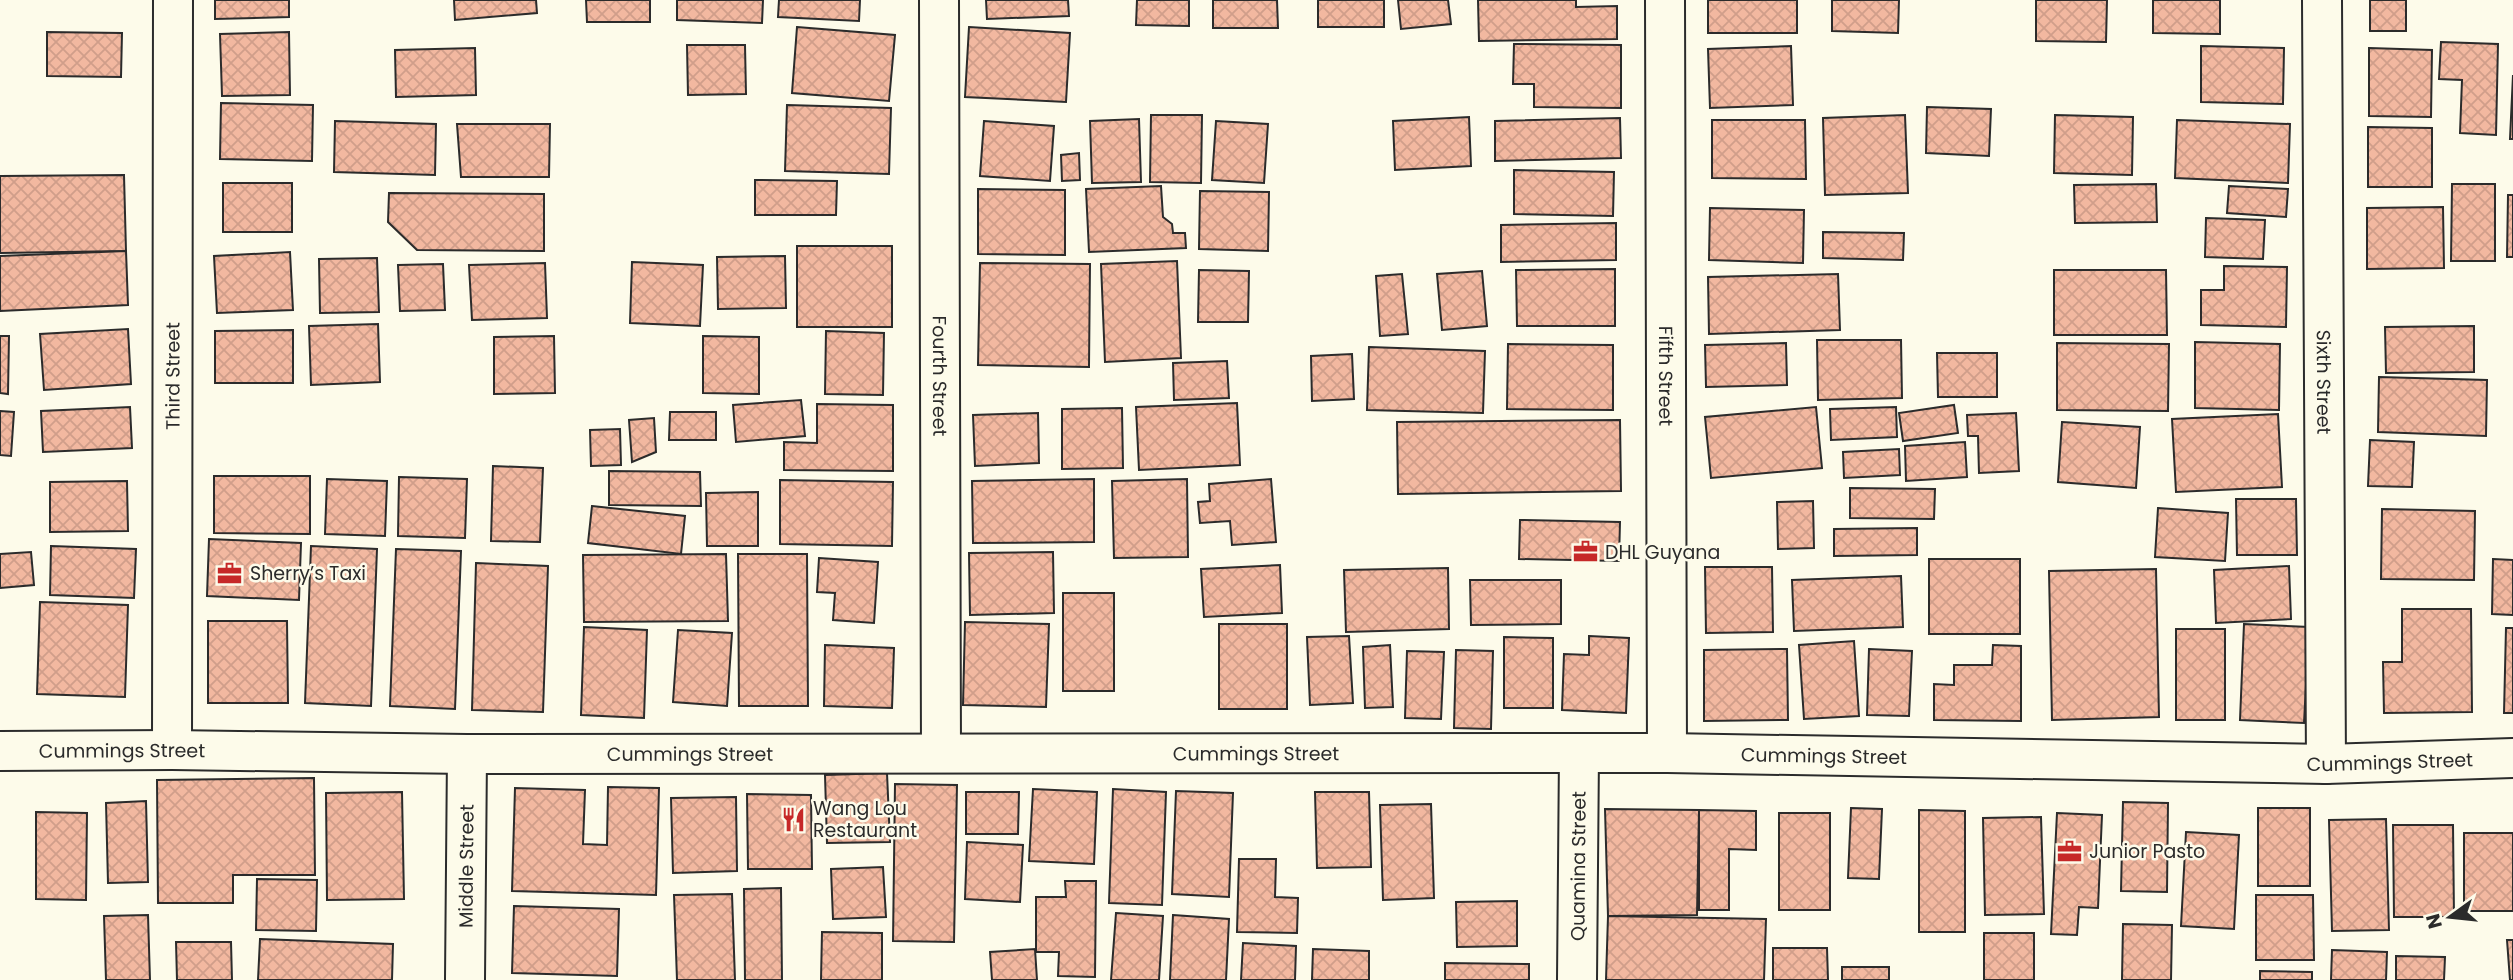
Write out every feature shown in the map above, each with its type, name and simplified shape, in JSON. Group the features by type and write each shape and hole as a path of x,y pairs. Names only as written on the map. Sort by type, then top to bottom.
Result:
{"street":[{"name":"Third Street","path":"172,750 173,0"},
{"name":"Fourth Street","path":"939,0 942,753"},
{"name":"Fifth Street","path":"1665,0 1667,753"},
{"name":"Sixth Street","path":"2322,0 2326,764"},
{"name":"Cummings Street","path":"0,751 172,750 467,754 1667,753 2326,764 2513,758"},
{"name":"Quamina Street","path":"1577,980 1579,753"},
{"name":"Middle Street","path":"465,980 467,754"}],"building":[{"path":"215,0 289,0 289,17 215,19"},
{"path":"454,0 536,0 537,13 455,20"},
{"path":"586,0 650,0 650,22 587,22"},
{"path":"677,0 763,0 762,23 677,20"},
{"path":"779,0 860,0 859,21 778,17"},
{"path":"986,0 1068,0 1069,16 987,19"},
{"path":"1137,0 1189,0 1189,26 1136,25"},
{"path":"1213,0 1277,0 1278,28 1213,28"},
{"path":"1318,0 1384,0 1384,27 1318,27"},
{"path":"1398,0 1448,0 1451,24 1401,29"},
{"path":"1478,0 1576,0 1576,7 1617,6 1617,39 1479,41"},
{"path":"1708,0 1797,0 1797,33 1708,33"},
{"path":"1832,0 1899,0 1898,33 1832,31"},
{"path":"2036,0 2107,0 2106,42 2036,41"},
{"path":"2153,0 2220,0 2220,34 2153,33"},
{"path":"2370,0 2406,0 2406,31 2370,31"},
{"path":"797,27 895,35 889,101 792,93"},
{"path":"969,27 1070,33 1066,102 965,97"},
{"path":"47,32 122,33 121,77 47,76"},
{"path":"289,32 290,95 222,96 220,34"},
{"path":"2441,42 2498,44 2496,135 2460,133 2462,80 2439,79"},
{"path":"1514,44 1621,45 1621,108 1534,107 1534,84 1513,84"},
{"path":"687,45 745,45 746,94 688,95"},
{"path":"1791,46 1793,105 1710,108 1708,49"},
{"path":"2201,46 2284,48 2283,104 2201,102"},
{"path":"475,48 476,95 396,97 395,50"},
{"path":"2369,48 2432,50 2431,117 2369,116"},
{"path":"2513,75 2513,139 2510,139"},
{"path":"221,103 313,105 312,161 220,159"},
{"path":"787,105 891,108 889,174 785,171"},
{"path":"1927,107 1991,109 1989,156 1926,153"},
{"path":"1151,115 1202,115 1201,183 1150,182"},
{"path":"1905,115 1908,193 1825,195 1823,118"},
{"path":"2055,115 2133,117 2132,175 2054,173"},
{"path":"1469,117 1471,166 1395,170 1393,121"},
{"path":"1620,118 1621,158 1495,161 1495,121"},
{"path":"1139,119 1141,182 1092,183 1090,121"},
{"path":"1712,120 1805,120 1806,179 1712,178"},
{"path":"2177,120 2290,124 2288,183 2175,178"},
{"path":"335,121 436,124 435,175 334,172"},
{"path":"984,121 1054,126 1050,181 980,176"},
{"path":"1216,121 1268,124 1264,183 1212,180"},
{"path":"457,124 550,124 549,177 461,177"},
{"path":"2368,127 2432,128 2432,187 2368,187"},
{"path":"1079,153 1080,180 1062,181 1061,155"},
{"path":"1514,170 1614,172 1613,216 1514,214"},
{"path":"124,175 126,251 0,253 0,176"},
{"path":"755,180 837,181 836,215 755,215"},
{"path":"223,183 292,183 292,232 223,232"},
{"path":"2156,184 2157,222 2075,223 2074,185"},
{"path":"2452,184 2495,184 2495,261 2451,261"},
{"path":"1161,186 1163,217 1172,224 1173,233 1185,233 1186,248 1089,252 1086,189"},
{"path":"2229,186 2288,189 2286,217 2227,213"},
{"path":"978,189 1065,190 1065,255 978,254"},
{"path":"1200,191 1269,192 1268,251 1199,249"},
{"path":"389,193 544,194 544,251 417,250 388,222"},
{"path":"2508,195 2513,195 2513,257 2507,257"},
{"path":"2443,207 2444,268 2367,269 2367,208"},
{"path":"1710,208 1804,210 1803,263 1709,260"},
{"path":"2206,218 2265,220 2263,259 2205,257"},
{"path":"1616,223 1616,260 1501,262 1501,225"},
{"path":"1823,232 1904,233 1903,260 1823,258"},
{"path":"797,246 892,246 892,327 797,327"},
{"path":"126,251 128,305 0,311 0,256"},
{"path":"290,252 293,310 217,313 214,256"},
{"path":"785,256 786,308 718,309 717,257"},
{"path":"377,258 379,312 320,313 319,259"},
{"path":"1177,261 1181,358 1105,362 1101,264"},
{"path":"632,262 703,265 700,326 630,323"},
{"path":"545,263 547,318 472,320 469,265"},
{"path":"980,263 1090,264 1089,367 978,365"},
{"path":"443,264 445,310 400,311 398,265"},
{"path":"2224,266 2287,267 2286,327 2201,325 2201,290 2224,290"},
{"path":"1615,269 1615,326 1517,326 1516,270"},
{"path":"1199,270 1249,271 1248,322 1198,322"},
{"path":"2054,270 2166,270 2167,335 2054,335"},
{"path":"1482,271 1487,326 1442,330 1437,274"},
{"path":"1402,274 1408,334 1380,336 1376,276"},
{"path":"1838,274 1840,330 1709,334 1708,277"},
{"path":"378,324 380,382 311,385 309,326"},
{"path":"2474,326 2474,372 2386,373 2385,327"},
{"path":"128,329 131,384 44,390 40,334"},
{"path":"293,330 293,383 215,383 215,331"},
{"path":"826,331 884,333 883,395 825,394"},
{"path":"0,336 9,336 8,394 0,393"},
{"path":"554,336 555,393 494,394 494,337"},
{"path":"703,336 759,337 759,394 703,393"},
{"path":"1817,340 1901,340 1902,398 1818,400"},
{"path":"2195,342 2280,344 2279,410 2195,408"},
{"path":"1786,343 1787,385 1706,387 1705,345"},
{"path":"2057,343 2169,344 2168,411 2057,410"},
{"path":"1508,344 1613,345 1613,410 1507,409"},
{"path":"1369,347 1485,351 1483,413 1367,410"},
{"path":"1937,353 1997,353 1997,397 1938,397"},
{"path":"1352,354 1354,399 1312,401 1311,356"},
{"path":"1227,361 1229,398 1174,400 1173,363"},
{"path":"2379,377 2487,380 2486,436 2378,432"},
{"path":"801,400 805,436 736,442 733,405"},
{"path":"1237,403 1240,465 1139,470 1136,407"},
{"path":"817,404 893,405 893,471 784,470 784,442 817,443"},
{"path":"1954,405 1958,433 1903,441 1899,413"},
{"path":"130,407 132,448 43,452 41,411"},
{"path":"1816,407 1822,468 1711,478 1705,417"},
{"path":"1896,407 1897,437 1831,440 1830,409"},
{"path":"1122,408 1123,468 1062,469 1062,409"},
{"path":"0,411 14,412 11,456 0,455"},
{"path":"670,412 716,412 716,440 669,440"},
{"path":"1038,413 1039,463 975,466 973,415"},
{"path":"2016,413 2019,471 1979,473 1978,436 1968,436 1967,415"},
{"path":"2278,414 2282,487 2176,492 2172,419"},
{"path":"654,418 656,452 632,462 629,420"},
{"path":"1620,420 1621,491 1398,494 1397,422"},
{"path":"2062,422 2140,427 2136,488 2058,482"},
{"path":"620,429 621,465 591,466 590,430"},
{"path":"2370,440 2414,442 2412,487 2368,486"},
{"path":"1965,442 1967,477 1906,481 1905,446"},
{"path":"1899,449 1900,475 1844,478 1843,452"},
{"path":"493,466 543,468 540,542 491,541"},
{"path":"609,471 700,472 701,506 609,505"},
{"path":"214,476 310,476 310,534 214,533"},
{"path":"399,477 467,479 465,538 398,536"},
{"path":"327,479 387,481 385,536 325,534"},
{"path":"1094,479 1094,542 973,543 972,481"},
{"path":"1187,479 1188,557 1114,558 1112,481"},
{"path":"1271,479 1276,542 1232,545 1230,521 1200,523 1198,502 1210,501 1209,484"},
{"path":"780,480 893,482 892,546 780,544"},
{"path":"127,481 128,531 50,532 50,482"},
{"path":"1850,488 1935,489 1934,519 1850,518"},
{"path":"758,492 758,546 707,546 706,493"},
{"path":"2236,499 2296,499 2297,555 2237,555"},
{"path":"1813,501 1814,548 1778,549 1777,502"},
{"path":"592,506 685,516 681,554 588,543"},
{"path":"2158,508 2228,513 2225,561 2155,557"},
{"path":"2382,509 2475,511 2474,580 2381,579"},
{"path":"1520,520 1620,522 1619,561 1519,559"},
{"path":"1917,528 1917,555 1834,556 1834,529"},
{"path":"209,539 301,543 299,600 207,596"},
{"path":"51,546 136,549 134,598 50,595"},
{"path":"311,546 377,549 371,706 305,703"},
{"path":"396,549 461,551 455,709 390,706"},
{"path":"31,552 34,585 0,588 0,554"},
{"path":"1053,552 1054,613 970,615 969,553"},
{"path":"726,554 728,621 584,622 583,555"},
{"path":"738,554 807,554 808,706 739,706"},
{"path":"819,558 878,562 874,623 833,620 835,593 817,592"},
{"path":"1929,559 2020,559 2020,634 1929,634"},
{"path":"2493,559 2513,560 2513,615 2492,614"},
{"path":"476,563 548,566 543,712 472,710"},
{"path":"1280,565 1282,613 1204,617 1201,569"},
{"path":"2289,566 2291,619 2216,623 2214,570"},
{"path":"1705,567 1772,567 1773,632 1706,633"},
{"path":"1448,568 1449,629 1346,632 1344,570"},
{"path":"2156,569 2159,717 2052,720 2049,571"},
{"path":"1901,576 1903,627 1794,631 1792,580"},
{"path":"1470,580 1561,580 1561,624 1471,625"},
{"path":"1063,593 1114,593 1114,691 1063,691"},
{"path":"40,602 128,605 125,697 37,694"},
{"path":"2402,609 2471,609 2472,712 2384,713 2383,662 2402,662"},
{"path":"208,621 287,621 288,703 208,703"},
{"path":"965,622 1049,624 1046,707 963,705"},
{"path":"1219,624 1287,624 1287,709 1219,709"},
{"path":"2244,624 2309,627 2304,723 2240,720"},
{"path":"584,627 647,630 644,718 581,715"},
{"path":"2506,628 2513,628 2513,713 2504,713"},
{"path":"2176,629 2225,629 2225,720 2176,720"},
{"path":"678,630 732,633 727,706 673,702"},
{"path":"1349,636 1353,703 1310,705 1307,637"},
{"path":"1589,636 1629,638 1626,713 1562,710 1564,654 1589,655"},
{"path":"1504,637 1553,638 1553,708 1504,708"},
{"path":"1854,641 1859,716 1804,719 1799,645"},
{"path":"825,645 894,648 892,708 824,706"},
{"path":"1390,645 1393,707 1365,708 1363,647"},
{"path":"1993,645 2021,646 2021,721 1934,720 1934,684 1954,685 1954,665 1992,665"},
{"path":"1787,649 1788,720 1704,721 1704,650"},
{"path":"1869,649 1912,651 1909,716 1867,715"},
{"path":"1456,650 1493,651 1491,729 1454,728"},
{"path":"1407,651 1444,652 1441,719 1405,718"},
{"path":"887,773 890,842 827,843 825,775"},
{"path":"314,778 315,875 233,875 233,903 158,903 157,780"},
{"path":"895,784 957,785 954,942 893,941"},
{"path":"608,787 659,788 656,895 512,891 515,788 585,790 583,844 607,845"},
{"path":"1033,789 1097,792 1094,864 1029,861"},
{"path":"1113,789 1166,792 1162,905 1109,903"},
{"path":"1176,791 1233,793 1229,897 1172,894"},
{"path":"402,792 404,899 327,900 326,793"},
{"path":"966,792 1019,792 1018,834 966,834"},
{"path":"1315,792 1369,792 1371,867 1317,868"},
{"path":"747,794 811,795 812,869 748,869"},
{"path":"736,797 737,871 673,873 671,798"},
{"path":"146,801 148,882 108,883 106,803"},
{"path":"2123,802 2168,803 2167,892 2121,891"},
{"path":"1431,804 1434,898 1383,900 1380,805"},
{"path":"1851,808 1882,809 1879,879 1848,878"},
{"path":"2258,808 2310,808 2310,886 2258,886"},
{"path":"1605,809 1699,810 1697,915 1608,916"},
{"path":"1699,810 1756,811 1756,850 1729,849 1729,910 1699,910"},
{"path":"1919,810 1965,811 1965,932 1919,932"},
{"path":"36,812 87,813 86,900 36,899"},
{"path":"1779,813 1830,813 1830,910 1779,910"},
{"path":"2057,813 2102,815 2098,908 2079,907 2077,935 2051,934"},
{"path":"2041,817 2044,914 1985,915 1983,818"},
{"path":"2386,819 2389,930 2332,931 2329,820"},
{"path":"2393,825 2453,825 2454,917 2394,917"},
{"path":"2186,832 2239,835 2234,929 2181,926"},
{"path":"2464,833 2513,833 2513,911 2464,911"},
{"path":"967,842 1023,845 1020,902 965,899"},
{"path":"1239,859 1276,859 1275,897 1298,898 1297,933 1237,932"},
{"path":"883,867 886,917 833,919 831,869"},
{"path":"257,879 317,880 316,931 256,930"},
{"path":"1065,881 1096,881 1095,977 1058,976 1059,952 1036,952 1036,897 1066,897"},
{"path":"781,888 782,980 745,980 744,889"},
{"path":"732,894 735,980 677,980 674,895"},
{"path":"2256,895 2313,895 2314,960 2256,960"},
{"path":"1517,901 1517,946 1457,947 1456,902"},
{"path":"514,906 619,909 617,976 512,973"},
{"path":"1116,913 1163,916 1159,980 1111,980"},
{"path":"148,915 150,980 106,980 104,916"},
{"path":"1173,915 1229,919 1226,980 1170,980"},
{"path":"1608,916 1766,919 1764,980 1606,980"},
{"path":"2123,924 2172,925 2171,980 2122,980"},
{"path":"822,932 882,933 882,980 821,980"},
{"path":"1984,933 2034,933 2034,980 1984,980"},
{"path":"260,939 393,944 392,980 258,980"},
{"path":"2507,940 2513,940 2513,980 2510,980"},
{"path":"176,942 231,942 232,980 177,980"},
{"path":"1243,943 1296,946 1295,980 1241,980"},
{"path":"1773,948 1827,948 1828,980 1773,980"},
{"path":"1035,949 1037,980 992,980 990,952"},
{"path":"1313,949 1369,951 1369,980 1312,980"},
{"path":"2332,950 2387,952 2386,980 2331,980"},
{"path":"2396,956 2445,957 2444,980 2396,980"},
{"path":"1445,963 1529,964 1529,980 1445,980"},
{"path":"1842,967 1889,967 1889,980 1842,980"},
{"path":"2260,971 2312,972 2312,980 2260,980"}],"place":[{"name":"DHL Guyana","path":"1585,552"},
{"name":"Sherry’s Taxi","path":"230,573"},
{"name":"Wang Lou Restaurant","path":"793,819"},
{"name":"Junior Pasto","path":"2069,851"}]}
